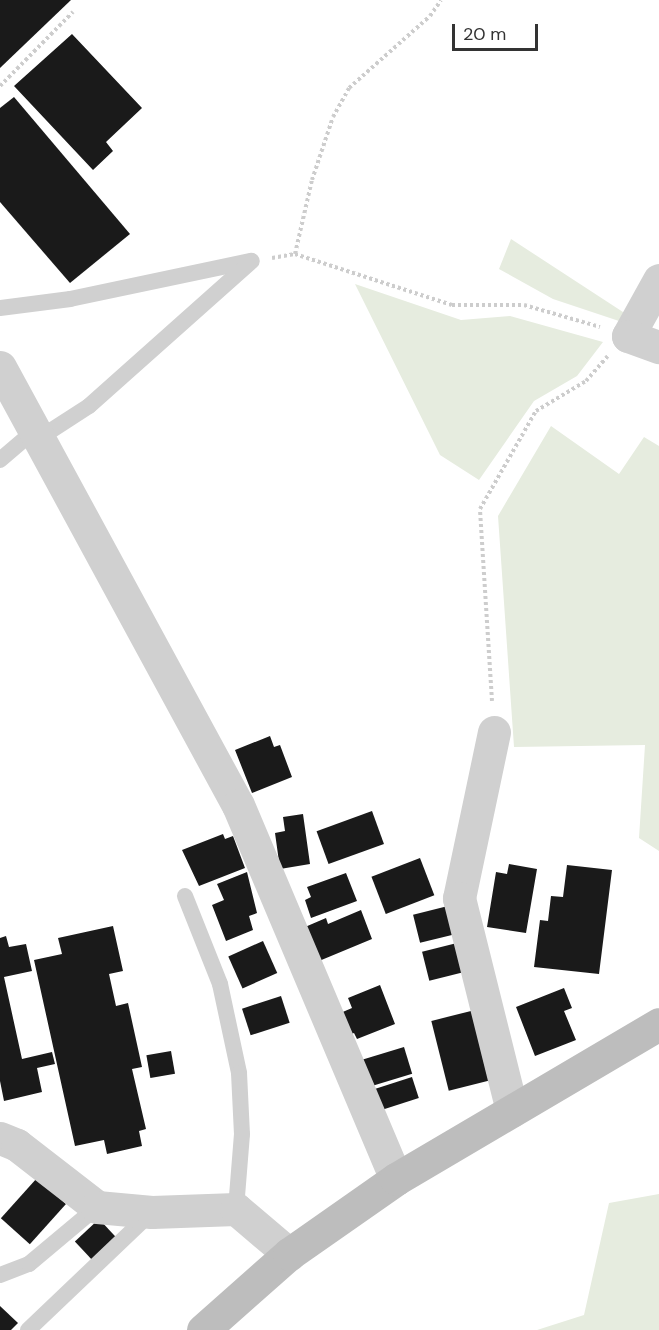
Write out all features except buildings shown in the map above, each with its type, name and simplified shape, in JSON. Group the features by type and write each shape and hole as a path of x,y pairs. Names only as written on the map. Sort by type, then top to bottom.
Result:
{"street":[{"path":"659,280 628,336 659,347"},
{"path":"0,367 238,805 396,1179"},
{"path":"494,732 459,898 512,1111"},
{"path":"203,1330 289,1254 396,1179 659,1024"},
{"path":"0,1138 17,1145 97,1207 152,1212 236,1209 289,1254"}],"lane":[{"path":"0,308 70,299 252,261"},
{"path":"0,460 36,435 90,406 252,261"},
{"path":"185,896 220,984 239,1073 242,1134 236,1209"},
{"path":"0,1275 29,1264 97,1207"},
{"path":"28,1330 152,1212"}],"path":[{"path":"295,254 316,170 333,117 349,88 430,16 441,0"},
{"path":"0,86 73,12"},
{"path":"252,261 295,254 452,305 524,305 628,336 586,381 536,411 480,509 494,732"}],"shaded area":[{"path":"511,239 626,314 622,322 553,299 499,269"},
{"path":"355,284 461,320 510,316 603,342 577,376 534,401 479,480 440,455"},
{"path":"551,426 619,474 644,437 659,446 659,851 639,838 645,745 514,747 498,516"},
{"path":"659,1194 659,1330 537,1330 584,1315 609,1203"}]}
